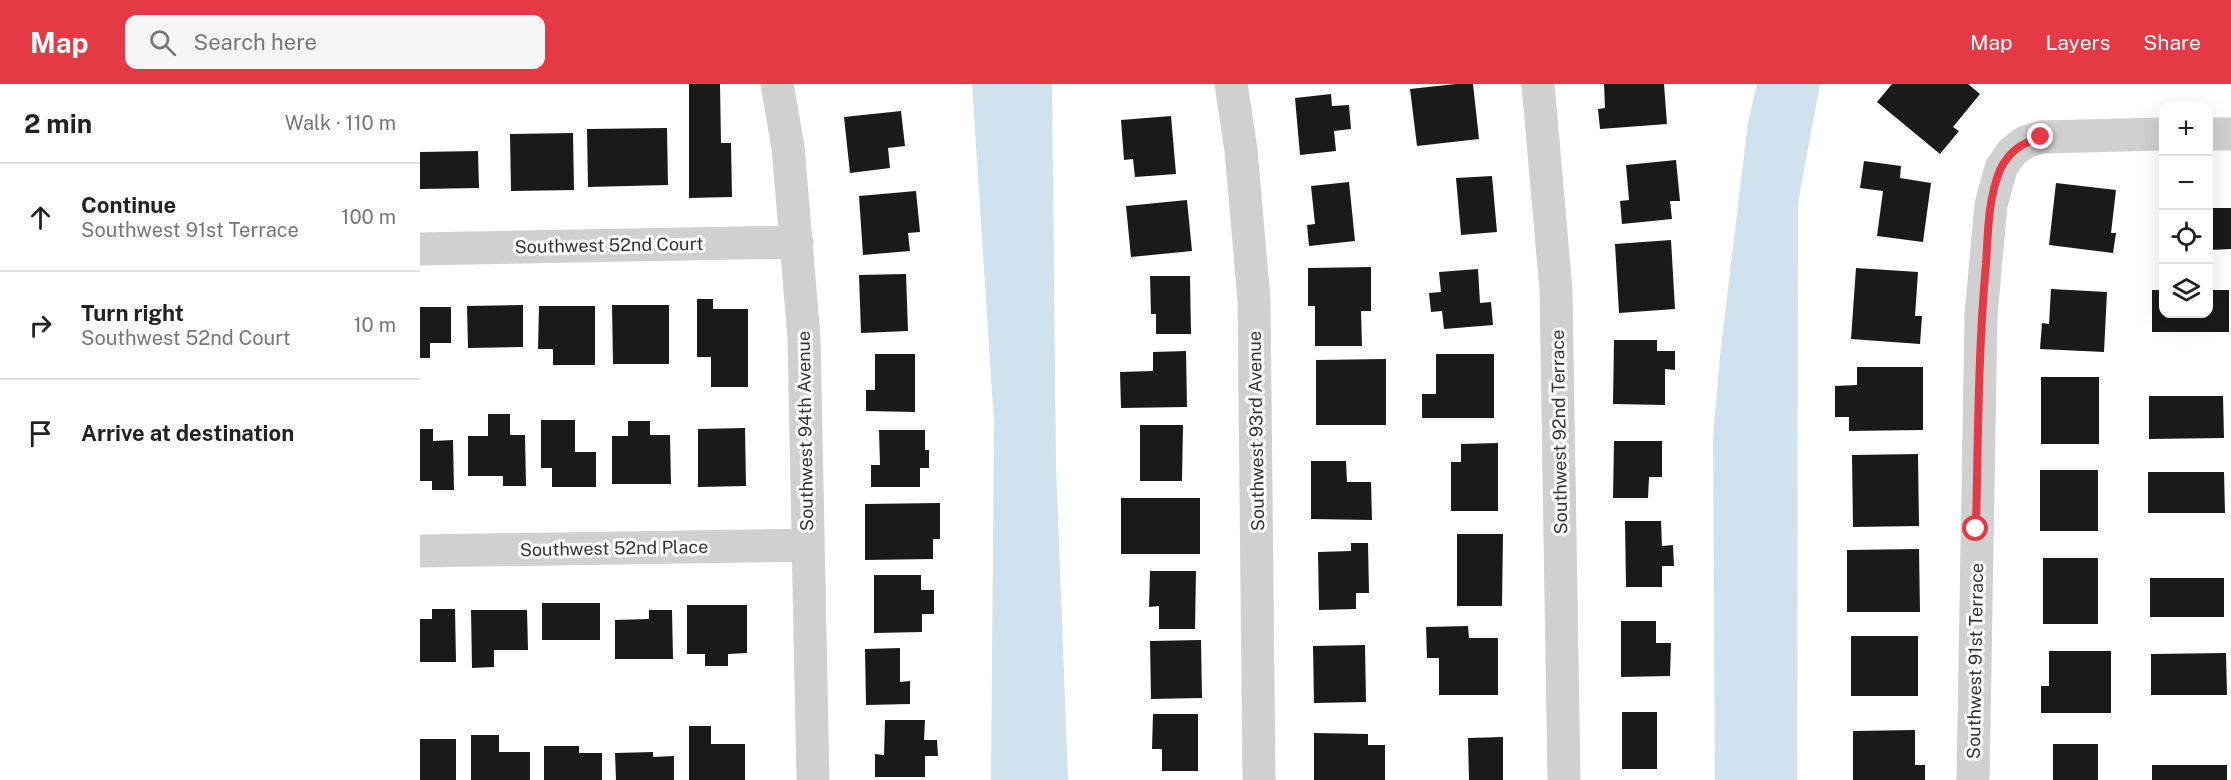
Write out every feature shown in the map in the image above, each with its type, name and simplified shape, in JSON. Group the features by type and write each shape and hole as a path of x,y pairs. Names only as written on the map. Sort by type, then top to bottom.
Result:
{"street":[{"name":"Southwest 94th Avenue","path":"777,84 788,147 804,337 813,780"},
{"name":"Southwest 93rd Avenue","path":"1231,84 1240,150 1254,300 1259,780"},
{"name":"Southwest 92nd Terrace","path":"1538,84 1556,290 1564,780"},
{"name":"Southwest 91st Terrace","path":"1974,780 1981,315 1991,205 2001,168 2012,152 2025,142 2041,137 2159,134"},
{"path":"2213,134 2231,134"},
{"name":"Southwest 52nd Court","path":"420,249 797,242"},
{"name":"Southwest 52nd Place","path":"420,551 807,545"}],"water":[{"path":"972,84 1052,84 1056,465 1068,780 991,780 994,423"},
{"path":"1757,84 1820,84 1798,203 1797,780 1715,780 1713,438 1720,356 1748,122"}],"building":[{"path":"689,84 720,84 721,143 731,143 732,197 689,198"},
{"path":"1473,84 1479,139 1417,146 1410,89"},
{"path":"1604,84 1664,84 1667,124 1600,129 1598,109 1605,108"},
{"path":"1892,84 1968,84 1980,94 1953,127 1959,131 1940,154 1877,102"},
{"path":"1331,94 1332,106 1349,105 1351,129 1334,131 1336,151 1300,155 1295,98"},
{"path":"901,111 905,146 888,148 890,168 850,173 844,117"},
{"path":"1171,116 1176,174 1135,177 1133,159 1124,160 1121,120"},
{"path":"667,128 668,185 588,187 587,129"},
{"path":"573,133 574,190 511,191 510,134"},
{"path":"478,151 479,188 420,189 420,152"},
{"path":"1676,160 1680,201 1670,201 1672,219 1622,224 1620,201 1629,200 1626,165"},
{"path":"1864,161 1901,166 1900,178 1931,183 1923,242 1877,236 1883,191 1860,188"},
{"path":"1492,176 1497,232 1461,235 1456,178"},
{"path":"1349,182 1355,241 1309,246 1307,225 1315,224 1311,186"},
{"path":"2056,183 2116,190 2111,233 2116,233 2113,253 2049,245"},
{"path":"916,191 920,232 908,233 910,251 863,255 859,196"},
{"path":"1187,200 1192,251 1131,257 1126,206"},
{"path":"2213,208 2231,208 2231,249 2213,250"},
{"path":"1671,240 1675,309 1619,313 1615,244"},
{"path":"1371,267 1371,311 1361,311 1362,346 1315,346 1315,306 1308,306 1308,268"},
{"path":"1856,268 1918,272 1915,316 1922,316 1920,344 1851,339"},
{"path":"1478,269 1480,303 1491,302 1493,325 1444,329 1442,311 1431,312 1429,293 1441,292 1439,272"},
{"path":"906,274 908,331 861,333 859,275"},
{"path":"1150,276 1190,276 1191,334 1156,334 1156,314 1151,314"},
{"path":"2051,289 2107,292 2104,352 2040,349 2042,323 2049,324"},
{"path":"2152,290 2159,290 2159,318 2213,318 2213,290 2229,290 2229,332 2152,332"},
{"path":"697,299 713,299 713,309 748,309 748,387 711,387 711,357 697,357"},
{"path":"523,305 523,347 468,348 467,306"},
{"path":"612,305 669,305 669,364 613,364"},
{"path":"539,306 595,306 595,365 553,365 553,349 538,349"},
{"path":"420,307 451,307 451,343 430,343 430,358 420,358"},
{"path":"1614,340 1657,340 1657,351 1675,351 1675,370 1665,369 1665,405 1613,404"},
{"path":"1186,351 1187,407 1121,408 1120,372 1153,371 1153,352"},
{"path":"875,354 915,354 915,412 866,411 866,390 875,390"},
{"path":"1436,354 1494,354 1494,418 1422,418 1422,394 1436,394"},
{"path":"1386,359 1386,425 1316,425 1316,360"},
{"path":"1857,367 1923,367 1923,430 1849,431 1849,417 1835,417 1835,386 1857,385"},
{"path":"2041,377 2099,377 2099,444 2041,444"},
{"path":"2149,396 2223,396 2224,438 2149,439"},
{"path":"488,414 510,414 510,435 525,435 526,486 503,486 503,476 468,476 468,436 488,436"},
{"path":"541,420 575,420 575,452 596,452 596,487 552,487 552,468 541,468"},
{"path":"628,421 650,421 650,435 670,435 671,484 612,484 612,436 628,436"},
{"path":"1140,425 1183,425 1182,481 1140,481"},
{"path":"745,428 746,486 698,487 698,429"},
{"path":"420,429 433,429 433,441 453,440 454,490 432,490 432,481 420,481"},
{"path":"879,430 925,430 925,450 929,450 929,468 920,468 920,487 871,487 871,465 880,465"},
{"path":"1614,441 1662,441 1662,477 1649,477 1648,498 1613,498"},
{"path":"1498,443 1498,511 1451,511 1451,462 1461,462 1461,444"},
{"path":"1918,454 1919,526 1853,527 1852,455"},
{"path":"1311,461 1346,461 1347,482 1371,482 1372,520 1311,519"},
{"path":"2040,470 2098,470 2098,531 2040,531"},
{"path":"2148,472 2224,472 2225,513 2148,513"},
{"path":"1121,498 1200,498 1200,554 1121,554"},
{"path":"940,503 940,539 933,539 933,559 865,560 865,504"},
{"path":"1625,521 1661,521 1662,546 1673,545 1674,566 1662,566 1662,587 1626,587"},
{"path":"1457,534 1503,534 1502,606 1457,606"},
{"path":"1351,543 1368,543 1369,593 1356,593 1356,609 1319,610 1318,552 1351,551"},
{"path":"1919,549 1920,612 1847,612 1847,550"},
{"path":"2043,558 2098,558 2098,624 2043,624"},
{"path":"1150,571 1196,571 1195,629 1159,629 1159,606 1149,607"},
{"path":"874,575 921,575 921,590 934,590 934,614 922,614 922,632 874,633"},
{"path":"2150,578 2224,578 2224,617 2150,617"},
{"path":"542,603 600,603 600,640 542,640"},
{"path":"687,605 747,605 747,653 728,654 728,666 705,666 705,654 687,654"},
{"path":"432,609 455,609 456,662 420,662 420,619 432,619"},
{"path":"471,610 527,610 528,650 494,650 494,667 472,668"},
{"path":"649,610 672,610 673,659 615,659 615,620 649,619"},
{"path":"1621,621 1656,621 1656,643 1671,643 1670,676 1621,677"},
{"path":"1468,626 1469,638 1498,638 1498,695 1439,695 1439,658 1427,658 1426,627"},
{"path":"1851,636 1918,636 1918,696 1851,696"},
{"path":"1201,640 1202,698 1151,699 1150,641"},
{"path":"1365,645 1366,702 1314,703 1313,646"},
{"path":"900,648 900,682 910,681 910,704 866,705 865,649"},
{"path":"2049,651 2111,651 2111,713 2041,713 2041,686 2049,686"},
{"path":"2226,653 2227,695 2151,695 2151,654"},
{"path":"1622,712 1657,712 1657,769 1622,769"},
{"path":"1153,714 1198,714 1198,771 1162,771 1162,749 1152,749"},
{"path":"885,720 925,720 924,740 937,740 938,756 925,756 925,777 875,777 875,754 884,755"},
{"path":"689,726 711,726 711,744 745,744 745,780 689,780"},
{"path":"1915,730 1915,765 1925,765 1925,780 1853,780 1853,731"},
{"path":"1314,733 1368,734 1368,745 1385,745 1385,780 1314,780"},
{"path":"471,735 499,735 499,752 530,752 530,780 471,780"},
{"path":"1503,737 1503,780 1469,780 1468,738"},
{"path":"420,739 456,739 456,780 420,780"},
{"path":"2053,744 2098,744 2098,780 2053,780"},
{"path":"544,746 579,746 579,753 602,753 602,780 544,780"},
{"path":"653,752 653,757 674,756 674,780 616,780 615,753"},
{"path":"2152,765 2227,765 2227,780 2152,780"}],"route":[{"path":"1976,529 1981,315 1991,205 2001,168 2012,152 2025,142 2041,137"}]}
